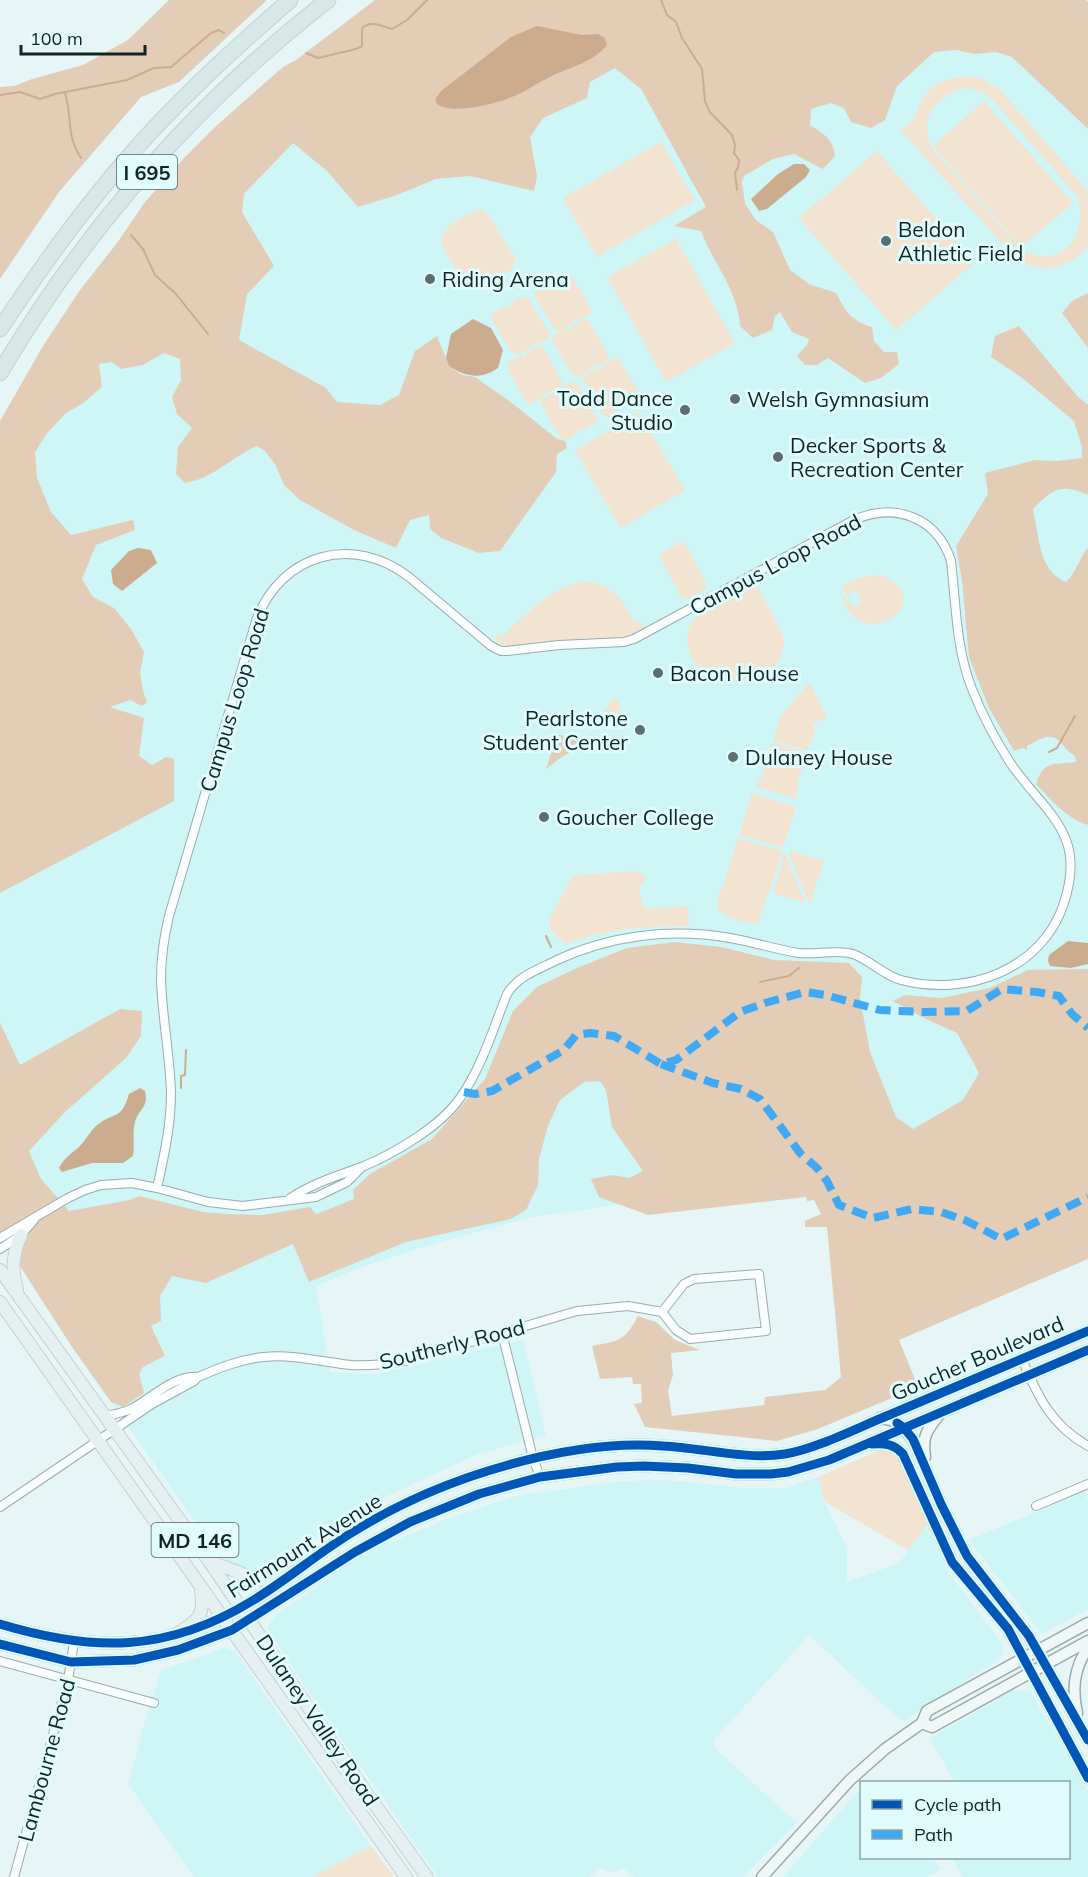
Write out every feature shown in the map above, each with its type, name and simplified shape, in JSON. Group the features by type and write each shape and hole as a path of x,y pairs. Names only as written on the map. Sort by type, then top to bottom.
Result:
{"highway":[{"name":"I 695","path":"0,329 35,275 70,229 147,136 241,43 290,0"},
{"name":"I 695","path":"0,373 55,288 88,243 151,167 256,60 328,0"}],"main road":[{"path":"18,1296 13,1259 21,1235"},
{"name":"Dulaney Valley Road","path":"0,1270 209,1561 359,1782 427,1877"},
{"name":"Dulaney Valley Road","path":"0,1302 406,1877"},
{"name":"Goucher Boulevard","path":"880,1418 1088,1331"},
{"name":"Goucher Boulevard","path":"904,1428 1088,1350"},
{"path":"926,1470 923,1440 941,1412"},
{"path":"880,1418 891,1420 904,1428 914,1439 926,1470 967,1556 1022,1626 1087,1739"},
{"name":"Fairmount Avenue","path":"0,1624 74,1642 113,1644 148,1641 176,1635 223,1617 241,1607 352,1532 393,1509 461,1480 533,1458 600,1447 641,1445 746,1454 784,1454 880,1418"},
{"name":"Fairmount Avenue","path":"0,1644 71,1662 134,1660 158,1655 232,1630 354,1552 402,1526 479,1494 540,1477 623,1467 688,1468 736,1474 771,1474 814,1466 904,1428"},
{"name":"Fairmount Avenue","path":"863,1446 887,1443 898,1448 903,1454 951,1562 1008,1629 1088,1778"},
{"path":"209,1561 256,1579 266,1580 293,1573"},
{"path":"176,1635 201,1616 203,1604 201,1586"},
{"path":"762,1877 858,1773 885,1749 922,1723 927,1711 1088,1623"},
{"path":"922,1723 932,1727 1088,1641"},
{"path":"1087,1739 1074,1700 1074,1683 1088,1648"}],"street":[{"name":"Campus Loop Road","path":"0,1238 15,1227 68,1198 101,1185 132,1183 225,1205 243,1206 289,1199 302,1189 364,1166 410,1141 437,1123 453,1108 474,1075 507,994 514,984 540,968 592,946 644,934 706,935 806,954 852,953 882,972 899,979 922,984 951,986 975,982 999,974 1025,958 1042,942 1056,922 1067,894 1070,866 1066,838 1056,819 999,744 972,689 960,643 951,561 942,540 929,527 915,518 895,513 865,515 634,639 624,642 559,645 507,651 490,646 397,567 384,561 368,556 332,555 302,565 288,573 269,593 259,614 165,933 161,980 168,1045 171,1113 157,1188"},
{"name":"Campus Loop Road","path":"0,1248 21,1235 36,1217"},
{"path":"759,1274 766,1331 690,1338 676,1330 662,1312 684,1284 694,1279 759,1274"},
{"name":"Southerly Road","path":"0,1507 152,1404 198,1377 234,1363 263,1357 301,1357 351,1365 390,1363 577,1311 610,1307 662,1312"},
{"path":"502,1333 533,1458 540,1477"},
{"path":"1022,1359 1046,1410 1063,1428 1088,1446"},
{"name":"Southerly Road","path":"105,1416 125,1412 170,1385 191,1376 198,1377"},
{"path":"1036,1506 1088,1484"},
{"name":"Lambourne Road","path":"14,1877 68,1680 74,1642"},
{"path":"0,1661 154,1703"}],"shaded area":[{"path":"169,0 267,0 179,82 141,97 59,192 0,279 0,87 14,86 83,65 128,40"},
{"path":"375,0 1086,0 1088,2 1088,129 1012,57 996,52 975,54 956,50 934,52 897,86 885,120 871,128 851,122 844,108 831,103 811,109 810,125 827,138 834,150 835,156 823,169 794,154 773,159 744,176 742,182 745,204 756,220 773,232 790,270 809,284 836,293 850,314 858,321 872,327 874,341 884,352 897,352 899,364 881,378 865,383 828,358 817,365 805,365 797,356 807,345 809,339 792,332 780,312 775,316 772,330 753,338 740,326 735,301 701,231 674,226 706,207 641,89 615,68 590,82 587,98 543,118 530,137 537,176 534,191 470,176 436,179 397,195 358,207 327,171 293,143 244,194 242,212 274,266 247,294 239,340 326,388 337,402 380,405 399,395 415,351 437,336 449,366 462,375 475,377 557,439 565,441 567,448 557,454 556,472 500,551 479,553 441,538 430,529 429,515 410,520 396,548 354,530 300,500 284,485 275,464 265,451 257,446 204,477 185,483 176,474 178,447 192,428 177,414 172,397 181,380 180,359 164,353 143,365 121,369 112,362 99,364 102,387 82,404 66,413 48,432 35,452 37,478 51,512 71,535 133,520 135,530 96,545 82,579 93,597 114,608 131,629 144,652 140,673 147,702 142,706 130,700 110,707 144,718 139,756 152,765 166,757 174,759 174,801 0,893 0,421 43,346 80,290 117,243 145,202 185,157 216,126 283,67 296,60"},
{"name":"Goucher College","path":"1086,0 1088,2 1088,1259 813,1187 625,1204 533,1217 447,1240 364,1266 316,1286 330,1372 377,1374 523,1340 546,1435 475,1455 381,1499 342,1520 268,1570 240,1569 218,1554 72,1347 0,1235 0,447 302,62"},
{"path":"537,26 582,35 598,34 605,38 607,45 589,60 549,77 505,100 462,109 442,107 436,103 436,98 441,91 511,37"},
{"path":"967,76 979,78 1000,90 1088,191 1088,246 1072,260 1064,265 1047,268 1017,260 901,131 914,119 922,98 935,85 945,80","holes":["966,87 984,93 992,99 1078,197 1080,212 1076,236 1061,252 1050,256 1023,251 932,148 927,127 929,118 939,102 946,96"]},
{"path":"984,101 1073,203 1021,247 933,146"},
{"path":"661,142 695,200 597,257 563,198"},
{"name":"Beldon Athletic Field","path":"877,151 974,263 896,330 799,218"},
{"path":"794,164 804,164 810,170 806,177 767,209 759,211 751,199 778,174"},
{"path":"476,210 488,214 516,260 511,270 479,288 471,289 463,283 442,245 448,228"},
{"path":"676,239 735,343 666,382 607,277"},
{"path":"566,273 571,275 592,311 591,314 577,321 574,320 563,330 571,330 572,326 584,319 589,321 609,357 608,360 595,367 592,366 590,370 577,377 572,374 552,341 554,335 560,332 554,329 534,295 536,290 549,283 553,285 554,280"},
{"path":"1088,293 1088,348 1062,313 1072,301"},
{"path":"523,296 529,299 550,335 549,338 535,345 532,344 530,348 518,355 511,352 491,318 493,313 505,306 510,308 511,303"},
{"path":"473,319 491,328 503,350 498,368 480,376 467,375 455,370 449,366 446,358 451,334"},
{"path":"1019,326 1078,397 1088,405 1088,495 1071,489 1058,490 1033,509 1041,551 1050,570 1057,577 1066,582 1088,548 1088,825 1066,813 1036,784 1039,776 1047,767 1076,762 1075,756 1053,737 1040,739 1027,746 1027,750 1023,748 1014,751 989,708 969,657 962,581 956,546 988,494 985,473 1035,460 1057,461 1082,458 1082,447 1074,421 1021,377 991,357 995,336"},
{"path":"538,346 543,347 563,383 562,386 545,393 531,404 526,401 507,368 508,362 521,356 525,357 526,353"},
{"path":"615,358 619,359 640,395 638,399 625,406 622,405 620,409 608,416 602,414 583,380 585,375 597,368 601,370 603,365"},
{"path":"573,382 577,383 597,419 596,423 583,430 580,429 578,433 565,440 560,438 541,404 542,399 555,392 559,394 560,389"},
{"path":"639,412 685,490 621,528 575,451"},
{"path":"681,542 685,543 707,586 697,595 683,599 659,555"},
{"path":"138,548 151,550 157,563 122,591 113,584 111,570 129,551"},
{"path":"878,575 890,580 900,588 903,593 903,605 898,613 888,620 872,624 864,623 847,608 840,593 852,605 859,606 858,594 851,591 848,598 842,589 843,586 858,578"},
{"path":"584,582 602,586 615,594 635,622 639,621 644,626 641,630 626,637 510,646 496,640 497,633 501,637 549,596 560,589"},
{"path":"756,586 783,636 784,644 778,661 767,672 753,679 736,681 705,672 694,661 688,647 689,627 696,617"},
{"path":"810,684 827,717 812,725 815,730 809,748 806,750 775,741 780,717"},
{"path":"614,699 619,702 619,720 615,725 605,728 602,714 610,701"},
{"path":"557,734 588,743 563,756 546,769"},
{"path":"775,743 805,752 807,755 799,778 796,799 756,787 759,779 762,778 771,745"},
{"path":"752,793 796,807 783,847 739,835"},
{"path":"738,838 783,851 758,923 736,920 717,908 720,890 722,890"},
{"path":"790,851 824,861 810,905 789,855"},
{"path":"785,854 805,902 773,893"},
{"path":"635,871 647,876 639,888 642,905 649,909 688,906 689,926 627,929 566,944 551,930 549,920 572,878 579,875"},
{"path":"1068,941 1088,943 1088,964 1071,968 1050,966 1049,955"},
{"path":"675,942 721,947 774,960 849,963 862,977 860,998 870,1052 896,1117 913,1129 963,1100 979,1073 957,1033 893,1001 905,995 941,998 990,988 1028,970 1088,969 1088,1259 899,1340 918,1387 818,1429 777,1441 645,1427 634,1404 642,1403 641,1384 633,1384 632,1377 600,1379 592,1346 609,1343 625,1335 638,1316 656,1322 675,1340 700,1350 671,1353 673,1375 668,1391 672,1416 764,1405 765,1397 825,1390 841,1377 827,1227 805,1227 805,1221 821,1214 814,1200 807,1201 806,1197 648,1215 599,1197 591,1179 613,1175 629,1178 643,1171 612,1127 606,1090 600,1081 584,1082 560,1100 548,1126 539,1159 538,1185 526,1210 511,1219 406,1242 309,1282 293,1244 206,1283 172,1276 160,1296 161,1321 151,1326 165,1356 143,1367 139,1374 144,1393 123,1407 111,1402 72,1347 0,1235 0,1023 20,1065 120,1009 142,1011 141,1036 126,1058 65,1112 29,1151 41,1179 69,1211 130,1200 139,1196 203,1212 262,1215 310,1207 316,1214 354,1199 353,1190 370,1174 432,1139 485,1079 513,1011 537,987 627,948"},
{"path":"140,1088 145,1091 146,1101 135,1122 133,1156 123,1163 92,1163 62,1172 59,1168 63,1161 95,1127 120,1112 129,1094"},
{"path":"891,1448 897,1453 928,1523 908,1550 825,1502 818,1477 880,1450"},
{"path":"818,1477 825,1502 847,1548 847,1582 899,1563 928,1523 949,1573 1001,1642 1003,1654 1000,1659 902,1722 809,1635 713,1741 719,1752 797,1823 743,1877 634,1877 624,1868 612,1873 600,1868 590,1877 438,1877 312,1697 269,1631 268,1626 276,1615 345,1567 379,1547 449,1518 515,1496 622,1481 667,1480 743,1488 786,1488"},
{"path":"1084,1492 1088,1500 1088,1609 1042,1634 969,1540"},
{"path":"225,1648 235,1651 371,1846 312,1877 194,1877 128,1784 161,1670"},
{"path":"1012,1691 1030,1691 1088,1791 1088,1877 963,1877 953,1859 1070,1859 1070,1781 953,1781 930,1738"},
{"path":"860,1789 860,1859 933,1859 941,1869 928,1877 783,1877"},
{"path":"371,1846 394,1877 312,1877"}],"waterway":[{"path":"306,53 318,58 356,49 362,46 362,28 373,24 392,29 407,20 427,0"},
{"path":"661,0 667,15 676,22 682,38 702,69 705,101 709,111 732,135 735,145 734,153 739,160 735,173 737,190"},
{"path":"0,95 20,92 40,99 127,80 154,68 171,67 211,33 219,30 224,33"},
{"path":"65,93 71,133 81,158"},
{"path":"131,235 143,249 155,275 176,294 208,334"},
{"path":"1049,752 1057,748 1075,716"},
{"path":"546,936 551,947"},
{"path":"760,982 789,976 799,968"},
{"path":"181,1088 181,1076 185,1075 186,1050"}],"marked path":[{"path":"464,1092 475,1094 492,1091 564,1050 576,1035 590,1033 614,1036 661,1064 676,1060 740,1012 805,992 880,1010 922,1012 967,1011 1002,989 1037,992 1059,996 1072,1014 1088,1028"},
{"path":"661,1064 713,1083 741,1089 760,1099 800,1153 817,1168 827,1181 839,1205 873,1218 912,1209 941,1212 967,1221 1001,1239 1088,1197"}],"cycle path":[{"path":"0,1624 67,1640 98,1643 159,1639 221,1618 252,1601 371,1521 428,1493 468,1478 546,1456 624,1445 678,1447 755,1456 785,1454 837,1437 1088,1331"},
{"path":"0,1644 71,1662 134,1660 178,1650 232,1630 355,1552 410,1522 479,1494 540,1477 617,1467 688,1468 736,1474 788,1472 829,1460 1088,1350"},
{"path":"897,1423 913,1439 941,1504 967,1556 1029,1636 1088,1740"},
{"path":"872,1444 889,1445 903,1454 952,1562 1008,1629 1088,1778"}],"place":[{"name":"Beldon Athletic Field","path":"886,241"},
{"name":"Riding Arena","path":"430,279"},
{"name":"Welsh Gymnasium","path":"735,399"},
{"name":"Todd Dance Studio","path":"685,410"},
{"name":"Decker Sports & Recreation Center","path":"778,457"},
{"name":"Bacon House","path":"658,673"},
{"name":"Pearlstone Student Center","path":"640,730"},
{"name":"Dulaney House","path":"733,757"},
{"name":"Goucher College","path":"544,817"}]}
